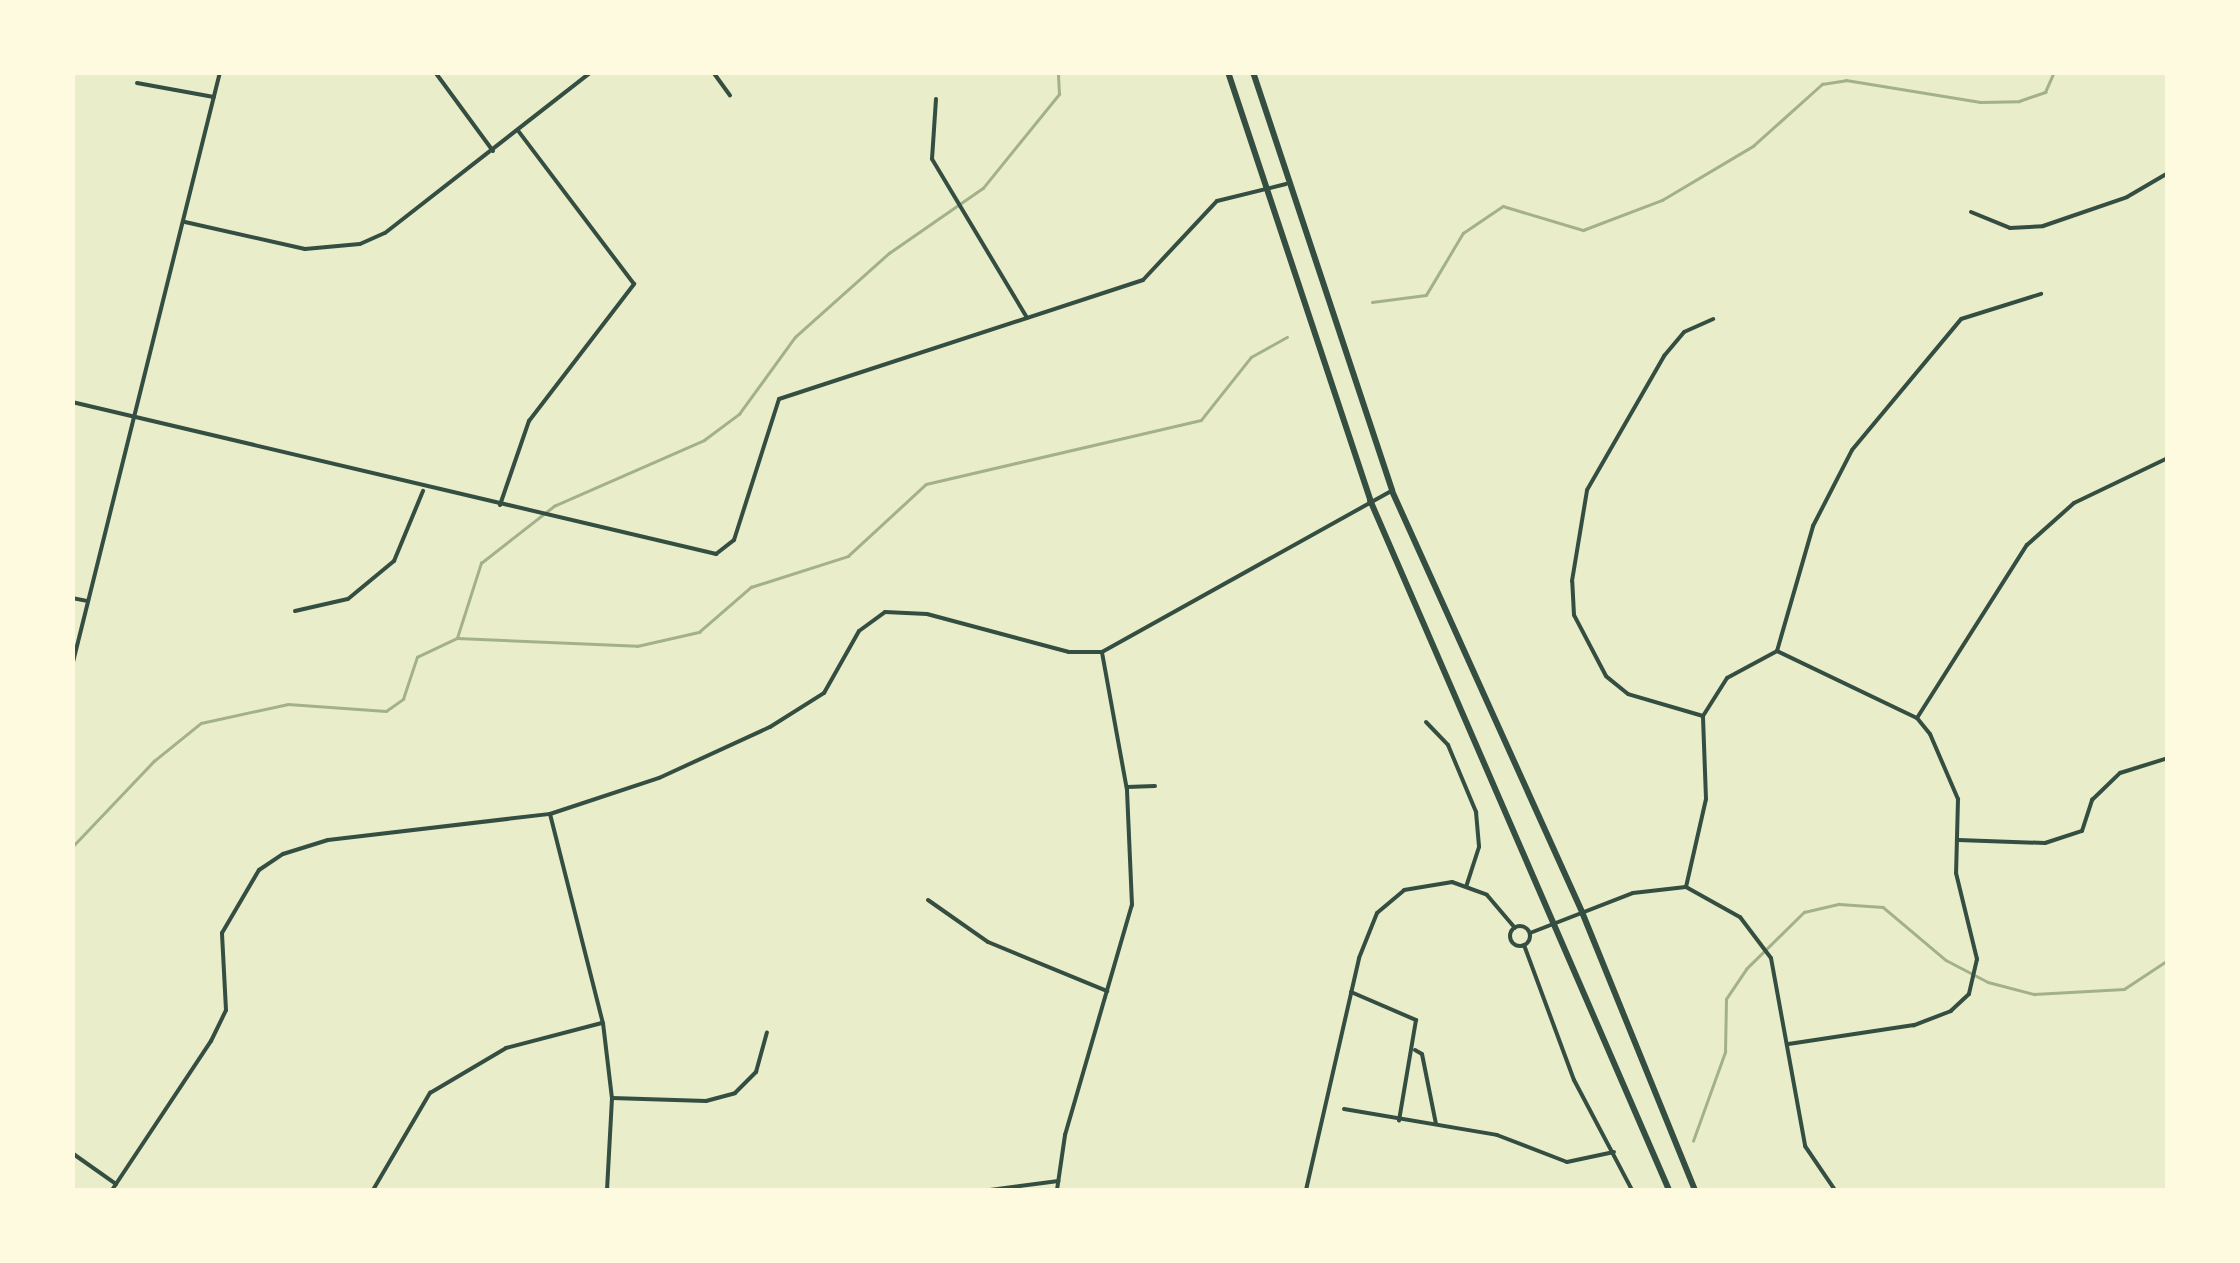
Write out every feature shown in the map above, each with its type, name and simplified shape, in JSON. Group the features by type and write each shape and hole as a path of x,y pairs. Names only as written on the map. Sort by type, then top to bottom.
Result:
{"main road":[{"path":"1228,72 1262,186 1370,500 1669,1190"},
{"path":"1253,72 1286,184 1392,492 1582,912 1695,1190"}],"street":[{"path":"72,666 220,72"},
{"path":"435,72 493,151"},
{"path":"185,222 304,249 360,244 385,233 591,72"},
{"path":"713,72 730,95"},
{"path":"137,84 214,97"},
{"path":"936,100 932,159 1026,318"},
{"path":"500,504 529,421 634,284 519,132"},
{"path":"1971,212 2010,228 2042,226 2126,198 2168,174"},
{"path":"72,402 693,552 723,552 734,540 779,399 1144,280 1217,200 1262,186 1286,184"},
{"path":"1686,887 1706,799 1703,716 1727,678 1776,651 1813,526 1852,450 1961,319 2040,294"},
{"path":"1703,716 1628,694 1606,676 1574,615 1572,581 1588,490 1664,356 1696,323 1713,319"},
{"path":"1916,718 1990,594 2027,546 2074,502 2168,458"},
{"path":"294,611 348,599 394,561 424,489"},
{"path":"112,1190 226,1010 222,933 260,870 283,854 328,840 550,814 659,778 770,727 824,693 859,631 885,612 927,614 1069,652 1102,652 1370,500 1392,492"},
{"path":"72,598 88,601"},
{"path":"1776,651 1916,718 1948,768 1958,799 1956,874 1976,948 1969,994 1951,1012 1914,1024 1788,1044"},
{"path":"1057,1190 1132,906 1126,787 1102,652"},
{"path":"1426,722 1448,745 1476,812 1479,848 1467,886"},
{"path":"1958,840 2045,843 2082,831 2092,800 2120,773 2168,758"},
{"path":"1126,787 1155,786"},
{"path":"550,814 602,1023 612,1098 606,1190"},
{"path":"1306,1190 1368,930 1387,901 1432,882 1467,886 1486,896 1515,928 1530,933 1633,893 1686,887 1722,903 1760,941 1771,958 1805,1146 1835,1190"},
{"path":"928,900 988,942 1107,991"},
{"path":"1515,928 1511,939 1524,945 1574,1080 1632,1190"},
{"path":"1524,945 1530,933"},
{"path":"1352,992 1416,1020 1415,1050 1400,1121"},
{"path":"373,1190 430,1092 506,1048 602,1023"},
{"path":"612,1098 706,1101 735,1092 760,1066 767,1032"},
{"path":"1415,1050 1426,1069 1436,1126"},
{"path":"1344,1109 1497,1135 1567,1162 1614,1152"},
{"path":"72,1153 116,1184"},
{"path":"990,1190 1058,1181"},
{"path":"2140,1190 2151,1190"}],"waterway":[{"path":"457,638 481,563 554,506 704,440 739,414 795,337 889,253 983,188 1059,94 1058,72"},
{"path":"1372,302 1426,295 1463,233 1503,206 1583,230 1662,200 1753,146 1822,84 1846,80 1980,102 2019,101 2045,92 2054,72"},
{"path":"72,847 154,761 201,723 288,704 386,711 403,699 417,657 457,638 637,646 699,632 751,587 848,556 926,484 1201,420 1251,357 1287,337"},
{"path":"1693,1141 1725,1052 1726,999 1746,969 1804,912 1839,904 1883,907 1946,960 1988,982 2034,994 2124,989 2168,960"}]}
